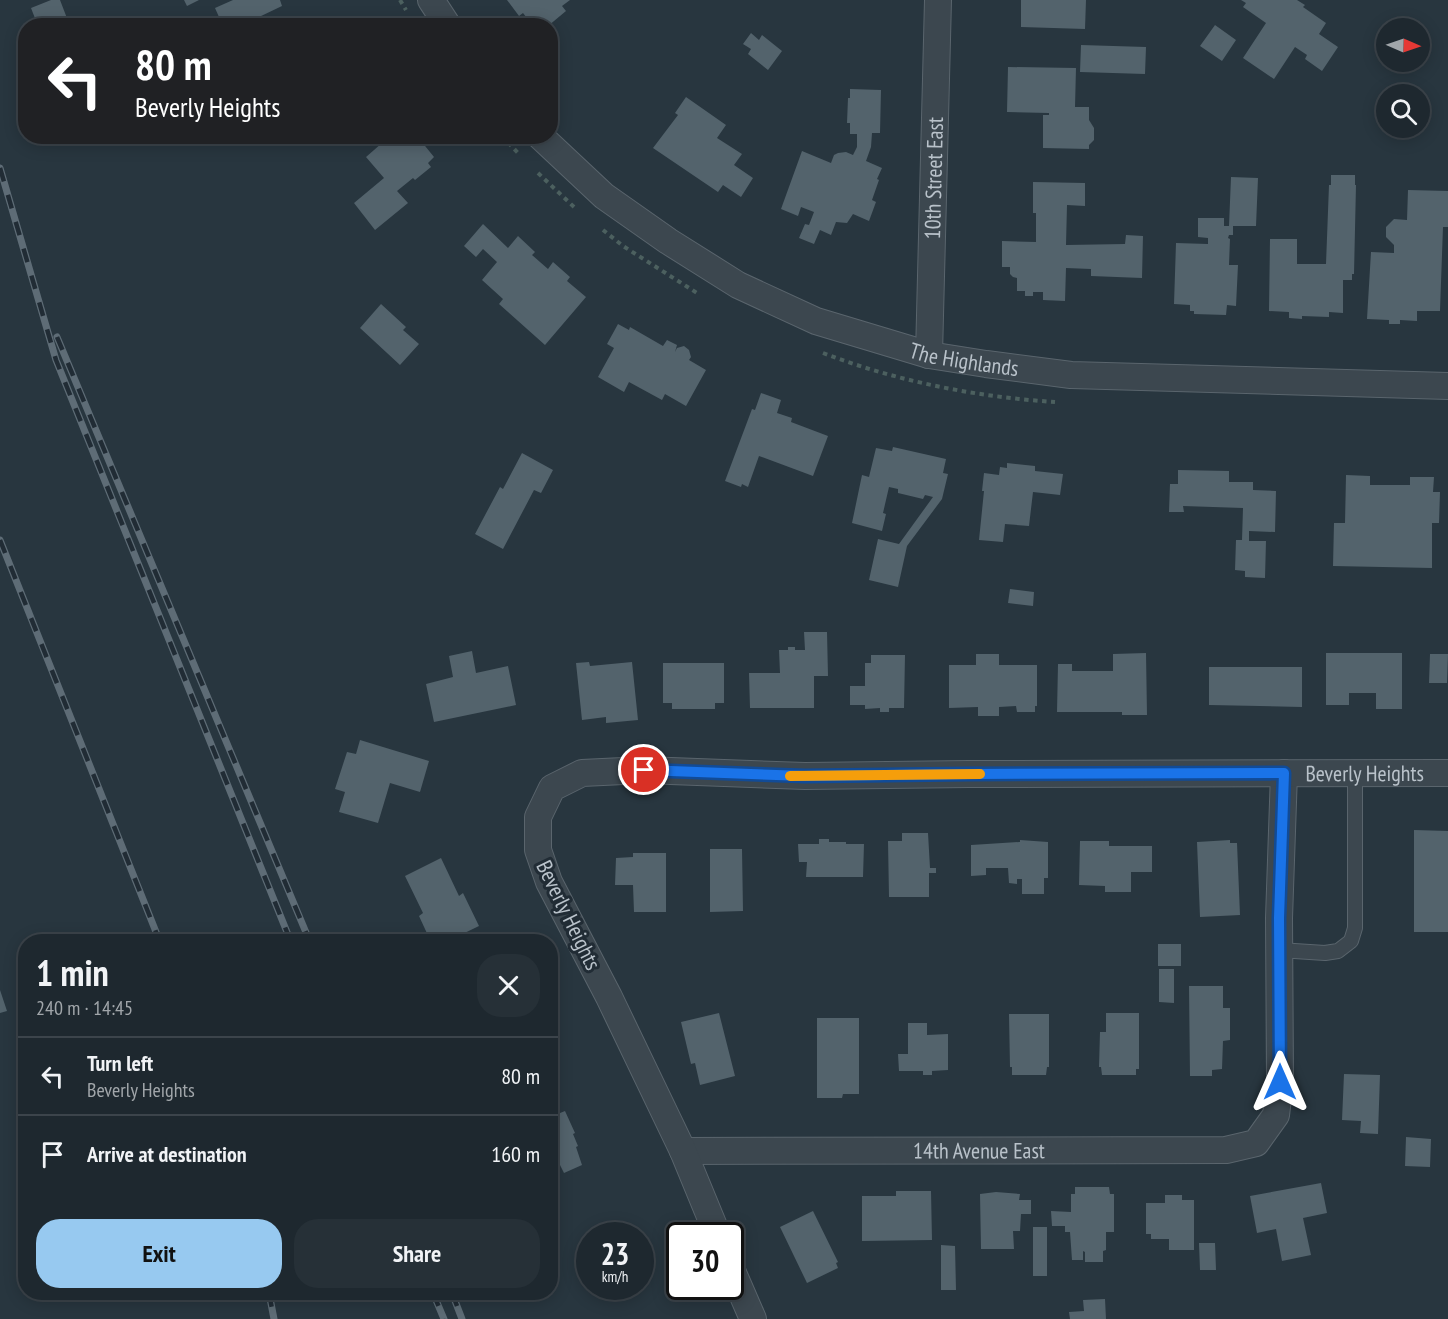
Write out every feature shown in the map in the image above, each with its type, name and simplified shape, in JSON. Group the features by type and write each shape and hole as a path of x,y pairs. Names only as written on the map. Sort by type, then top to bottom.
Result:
{"street":[{"path":"431,0 443,18"},
{"name":"10th Street East","path":"929,355 938,0"},
{"name":"The Highlands","path":"549,144 604,196 668,241 738,285 816,321 929,355 1071,375 1448,386"},
{"name":"Beverly Heights","path":"712,1222 683,1151 609,997 549,882 538,850 538,817 552,788 582,772 644,770 805,776 1448,773"},
{"path":"1279,950 1284,773"},
{"name":"14th Avenue East","path":"683,1151 1226,1150 1256,1143 1276,1115 1280,1082 1279,950"},
{"path":"744,1298 753,1319"}],"lane":[{"path":"1279,950 1325,953 1338,951 1351,941 1354,928 1354,773"}],"building":[{"path":"51,0 60,0 67,18 35,18 31,8"},
{"path":"184,0 199,0 187,6"},
{"path":"233,0 280,0 282,6 259,18 219,18 215,8"},
{"path":"507,0 570,0 562,6 566,11 558,18 527,18 523,13 519,16"},
{"path":"1021,0 1086,0 1085,29 1021,27"},
{"path":"1241,0 1297,0 1326,23 1319,34 1338,47 1322,71 1305,59 1307,55 1295,47 1274,79 1243,58 1266,23 1243,7 1246,3"},
{"path":"1215,25 1236,40 1222,61 1200,46"},
{"path":"751,33 759,40 762,35 782,51 768,70 748,54 751,49 743,44"},
{"path":"1081,45 1146,47 1145,74 1080,72"},
{"path":"1008,67 1076,68 1075,107 1089,107 1089,120 1094,128 1094,140 1089,145 1089,149 1043,148 1043,115 1049,115 1049,113 1007,112"},
{"path":"850,89 881,90 880,133 872,133 871,147 866,161 882,168 872,200 876,202 869,221 853,214 847,223 836,222 831,235 820,230 814,244 799,238 805,224 809,225 814,212 801,207 798,216 781,209 802,151 831,163 834,155 838,153 846,152 853,155 857,147 857,134 850,134 850,123 847,123"},
{"path":"686,97 726,125 717,138 742,154 734,165 753,178 741,197 723,185 718,192 653,148 678,115 675,113"},
{"path":"381,144 423,144 434,157 428,163 431,167 397,191 408,203 375,230 354,203 384,178 366,157"},
{"path":"1331,175 1355,175 1356,185 1354,274 1352,274 1352,280 1343,280 1343,313 1329,312 1329,317 1302,316 1302,319 1289,318 1289,312 1269,311 1270,239 1297,239 1297,264 1326,264"},
{"path":"1231,177 1258,178 1256,226 1233,226 1233,235 1229,235 1228,238 1230,239 1229,265 1238,265 1236,306 1227,305 1226,315 1194,314 1194,311 1190,311 1190,305 1174,304 1176,243 1208,244 1208,238 1198,237 1198,218 1224,218 1224,226 1229,226"},
{"path":"1033,182 1085,183 1085,206 1067,205 1066,245 1125,244 1126,235 1143,236 1142,278 1091,276 1091,269 1066,268 1065,301 1043,300 1043,292 1033,292 1033,296 1025,296 1025,291 1017,291 1017,278 1010,274 1010,267 1002,267 1002,241 1036,242"},
{"path":"1408,190 1448,191 1448,227 1443,227 1440,311 1417,311 1417,321 1400,320 1400,324 1389,324 1389,320 1367,319 1371,252 1394,253 1394,245 1386,237 1386,227 1394,219 1407,220"},
{"path":"483,224 508,248 518,236 535,252 532,255 548,269 553,262 570,277 567,281 586,297 545,345 499,304 503,299 482,280 497,262 483,249 476,257 464,246"},
{"path":"381,304 406,327 403,330 419,344 400,365 360,328"},
{"path":"618,324 629,330 630,327 663,346 667,340 677,345 675,352 677,348 684,346 689,350 691,357 689,360 706,370 686,406 665,394 662,400 629,382 624,392 598,377 614,348 607,344"},
{"path":"761,393 781,400 777,413 792,418 791,422 828,436 813,476 759,456 748,487 725,481 752,409 755,410"},
{"path":"893,447 946,459 943,473 948,474 942,499 907,546 898,587 869,580 878,539 899,544 933,497 925,495 923,499 898,493 898,489 889,487 883,513 886,514 882,531 852,523 862,475 869,477 876,448 892,451"},
{"path":"522,453 553,470 541,493 534,490 503,549 475,534 500,487 503,489"},
{"path":"1007,463 1035,466 1035,471 1063,474 1060,495 1033,492 1029,526 1005,524 1003,542 979,540 984,473 999,475 1000,467 1007,468"},
{"path":"1178,470 1229,471 1229,482 1253,482 1253,490 1276,491 1275,532 1249,531 1249,541 1266,541 1265,578 1245,577 1245,571 1235,570 1236,540 1242,540 1243,508 1183,506 1184,512 1169,512 1170,484 1178,484"},
{"path":"1346,475 1370,476 1370,485 1410,485 1410,477 1434,477 1433,492 1440,492 1439,523 1432,523 1432,568 1333,566 1334,523 1345,523"},
{"path":"1010,589 1034,592 1033,606 1008,603"},
{"path":"804,632 827,632 828,676 814,676 814,708 750,708 749,673 780,673 779,650 795,647 795,650 805,650"},
{"path":"472,651 476,673 508,666 516,705 434,722 426,684 453,677 449,656"},
{"path":"1146,653 1147,715 1122,715 1122,712 1057,712 1058,664 1072,664 1072,671 1113,671 1113,654"},
{"path":"1326,653 1402,653 1402,709 1376,709 1376,693 1349,693 1349,705 1326,705"},
{"path":"976,654 999,654 999,665 1037,665 1035,712 1017,712 1016,706 999,707 999,716 978,716 978,707 949,708 949,665 976,665"},
{"path":"1430,654 1448,654 1447,683 1429,683"},
{"path":"871,655 905,655 904,708 889,708 889,712 880,712 880,708 865,709 865,705 850,705 850,686 865,686 865,663 871,663"},
{"path":"589,662 590,666 632,662 638,720 606,723 606,717 582,720 576,663"},
{"path":"663,663 724,663 724,703 715,703 715,709 672,709 672,703 663,703"},
{"path":"1209,667 1302,667 1302,707 1209,705"},
{"path":"360,740 429,761 420,792 390,783 378,823 339,812 345,792 335,789 347,752 356,754"},
{"path":"1414,830 1448,831 1448,932 1414,932"},
{"path":"902,833 928,833 930,868 936,868 936,873 929,873 929,897 889,897 888,841 902,841"},
{"path":"819,839 829,839 829,842 846,842 846,844 864,844 863,877 806,877 807,862 799,862 798,844 819,844"},
{"path":"1020,840 1048,842 1048,878 1044,878 1044,894 1022,894 1022,879 1017,879 1017,884 1009,883 1008,868 986,868 986,875 971,876 971,845 1020,842"},
{"path":"1230,840 1230,843 1237,843 1240,915 1200,917 1197,842"},
{"path":"1080,841 1109,841 1109,846 1152,846 1152,872 1131,872 1131,892 1105,892 1105,886 1079,885"},
{"path":"710,849 742,849 743,911 710,912"},
{"path":"633,853 666,853 666,912 634,912 633,885 615,885 616,858 633,857"},
{"path":"441,858 459,896 463,893 479,926 462,934 427,934 419,916 423,913 405,876"},
{"path":"1158,944 1181,944 1181,966 1158,966"},
{"path":"1159,969 1174,969 1174,1003 1159,1002"},
{"path":"1189,986 1223,986 1223,1008 1230,1008 1230,1040 1223,1041 1222,1069 1212,1070 1212,1076 1190,1076"},
{"path":"0,990 7,1011 0,1013"},
{"path":"719,1013 735,1076 700,1085 695,1063 691,1064 681,1022"},
{"path":"1106,1013 1139,1013 1139,1069 1136,1069 1136,1075 1102,1075 1101,1067 1099,1067 1100,1032 1106,1032"},
{"path":"1009,1014 1049,1014 1049,1067 1047,1067 1046,1075 1012,1075"},
{"path":"817,1018 859,1018 859,1094 843,1094 842,1098 817,1098"},
{"path":"908,1023 927,1023 927,1035 948,1034 948,1070 932,1071 932,1075 923,1075 923,1071 899,1071 898,1054 908,1054"},
{"path":"1344,1074 1380,1075 1378,1134 1360,1133 1361,1121 1342,1120"},
{"path":"565,1111 575,1133 573,1134 582,1165 564,1173 560,1165 558,1166 558,1114"},
{"path":"1406,1137 1431,1139 1430,1167 1405,1166"},
{"path":"1321,1183 1327,1213 1303,1218 1311,1255 1282,1261 1276,1229 1257,1233 1250,1196"},
{"path":"1075,1187 1109,1187 1110,1194 1114,1194 1114,1232 1106,1232 1103,1262 1085,1262 1083,1251 1083,1260 1072,1260 1070,1232 1065,1232 1065,1226 1052,1226 1051,1211 1071,1212 1071,1194 1075,1194"},
{"path":"896,1191 931,1191 932,1240 862,1241 862,1196 896,1196"},
{"path":"996,1192 1020,1194 1019,1200 1031,1200 1031,1214 1021,1214 1020,1231 1013,1231 1014,1249 981,1249 980,1194"},
{"path":"1165,1195 1182,1195 1182,1200 1194,1200 1194,1250 1169,1250 1169,1239 1151,1239 1151,1234 1146,1234 1146,1203 1165,1203"},
{"path":"813,1211 838,1262 836,1263 838,1268 807,1283 780,1227"},
{"path":"1033,1227 1047,1227 1047,1276 1033,1276"},
{"path":"1199,1243 1215,1243 1216,1270 1200,1270"},
{"path":"941,1245 955,1246 956,1290 941,1290"},
{"path":"1105,1299 1106,1319 1070,1319 1069,1312 1084,1311 1083,1300"}],"railway":[{"path":"0,168 56,360 288,934"},
{"path":"57,337 307,934"},
{"path":"0,540 157,934"},
{"path":"270,1300 274,1319"},
{"path":"436,1300 444,1319"},
{"path":"455,1300 462,1319"}],"slow traffic":[{"path":"790,776 980,774"}],"route":[{"path":"644,770 805,776 1284,773 1279,918 1280,1082"}]}
